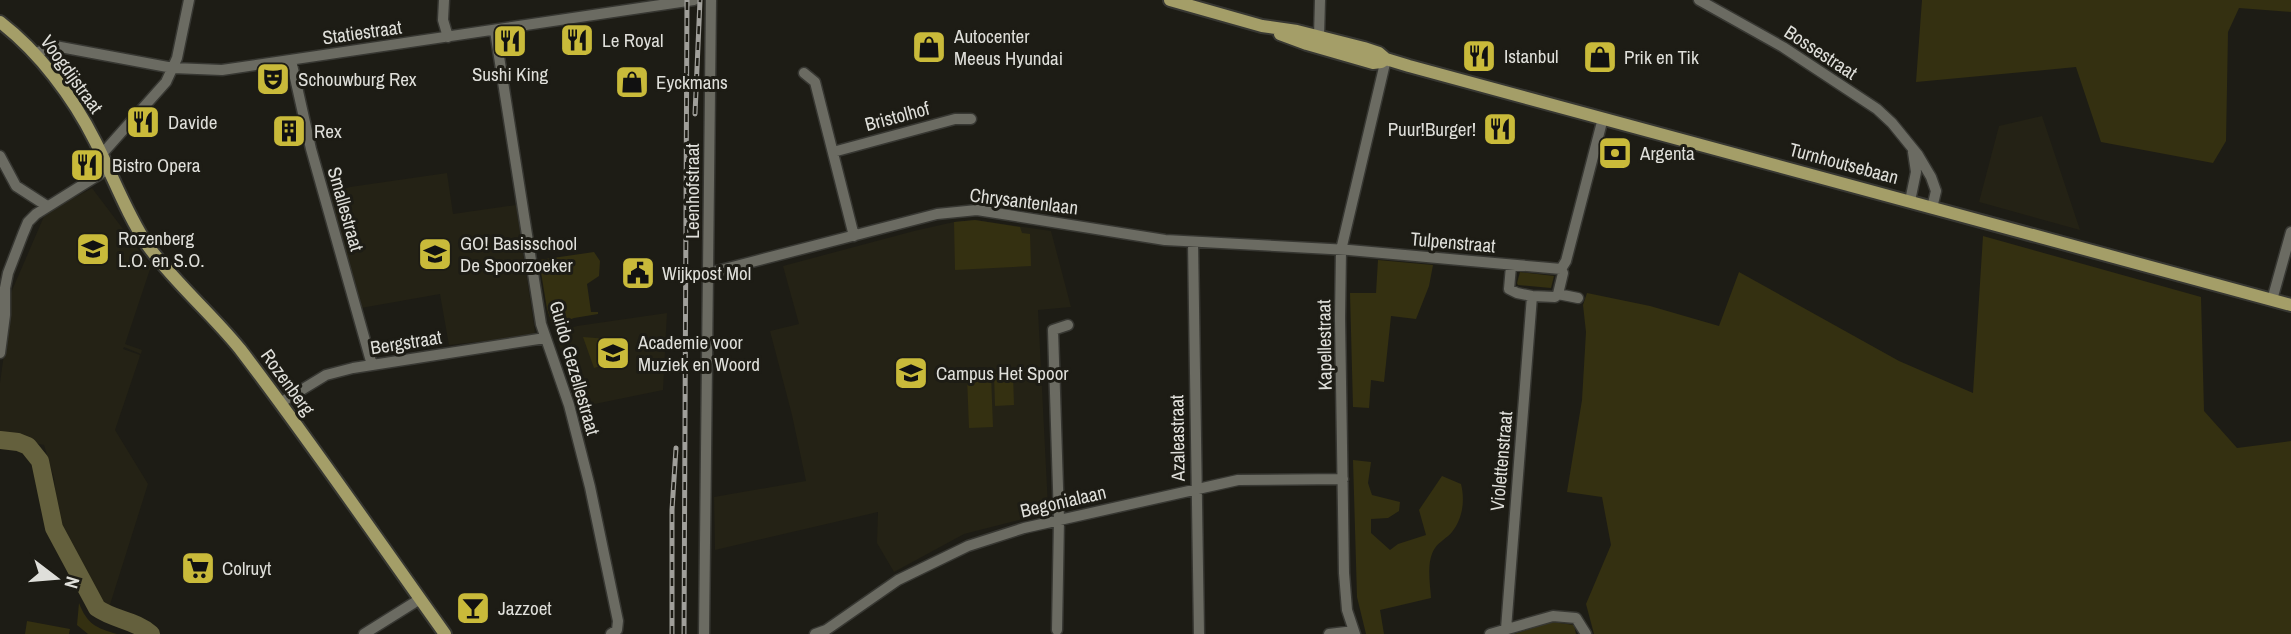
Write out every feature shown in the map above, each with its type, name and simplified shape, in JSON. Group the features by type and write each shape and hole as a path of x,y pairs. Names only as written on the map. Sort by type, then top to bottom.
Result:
{"main road":[{"name":"Turnhoutsebaan","path":"1170,0 1262,26 1320,36 1374,51 1386,59 2291,305"},
{"name":"Voogdijstraat","path":"1,22 36,53 92,134 102,154"},
{"name":"Turnhoutsebaan","path":"1262,26 1307,44 1356,58 1377,63 1386,59"},
{"name":"Rozenberg","path":"102,154 129,213 147,244 229,336 445,634"}],"street":[{"path":"102,154 160,91 173,68 189,0"},
{"path":"444,0 443,20 448,37"},
{"name":"Statiestraat","path":"36,53 55,46 173,68 222,70 694,0"},
{"name":"Leenhofstraat","path":"704,634 711,0"},
{"path":"1320,0 1320,36"},
{"name":"Bossestraat","path":"1699,0 1783,47 1877,109 1892,122 1918,155 1931,177 1936,191 1932,208"},
{"name":"Guido Gezellestraat","path":"495,31 545,338 561,377 590,487 618,621 614,632"},
{"name":"Kapellestraat","path":"1354,633 1345,597 1341,250 1386,59"},
{"name":"Smallestraat","path":"291,60 311,149 372,365"},
{"path":"804,73 815,82 854,236"},
{"path":"1558,294 1563,273 1561,269 1566,261 1603,118"},
{"name":"Bristolhof","path":"832,152 955,119 971,119"},
{"path":"1910,201 1916,172 1912,148"},
{"path":"0,156 16,186 47,206"},
{"path":"0,354 5,315 4,275 28,222 47,206 108,169"},
{"name":"Chrysantenlaan","path":"709,274 937,214 977,210 1165,240 1341,250"},
{"path":"2272,300 2291,232"},
{"name":"Azaleastraat","path":"1193,242 1199,634"},
{"name":"Tulpenstraat","path":"1341,250 1561,269"},
{"path":"1511,266 1509,289 1517,293 1555,297 1558,294 1578,298"},
{"name":"Violettenstraat","path":"1506,629 1532,296"},
{"path":"1057,630 1059,519 1054,330 1068,325"},
{"name":"Bergstraat","path":"280,403 326,375 372,365 545,338"},
{"name":"Begonialaan","path":"815,634 827,632 898,580 947,555 988,539 1059,519 1248,480 1343,479"},
{"path":"364,634 420,599"},
{"path":"1490,634 1553,616 1576,618 1586,634"},
{"path":"1329,634 1354,633"}],"shaded area":[{"path":"1922,0 2291,0 2291,12 2239,8 2228,32 2226,141 2213,163 2101,142 2076,67 1916,82"},
{"path":"2042,116 2080,230 1979,202 1999,126"},
{"name":"GO! Basisschool De Spoorzoeker","path":"447,173 453,214 516,205 535,333 530,336 449,345 440,294 361,308 329,194 350,187"},
{"path":"92,188 151,266 125,344 142,350 141,354 124,347 123,349 140,355 115,430 148,484 108,611 59,528 54,478 44,445 0,437 0,383 10,295 45,214"},
{"name":"Campus Het Spoor","path":"975,220 1051,231 1071,307 1038,310 1048,507 1042,514 964,534 894,572 877,543 878,512 715,550 714,497 806,481 770,331 799,324 783,266 914,231"},
{"path":"975,220 1020,227 1022,233 1030,234 1031,266 955,270 954,222"},
{"path":"1983,236 2201,297 2204,411 2237,448 2291,441 2291,634 1594,634 1586,604 1611,545 1602,497 1567,492 1582,400 1586,332 1583,305 1587,293 1650,306 1719,326 1739,272 1899,361 1973,393"},
{"path":"594,252 600,261 599,276 587,284 591,312 598,314 574,318 553,326 547,309 539,260"},
{"path":"1378,260 1433,265 1429,286 1416,319 1391,316 1384,382 1371,380 1369,408 1353,407 1350,293 1376,293"},
{"path":"1520,272 1554,276 1551,288 1518,285"},
{"name":"Academie voor Muziek en Woord","path":"667,313 663,390 580,407 555,333 577,326"},
{"path":"583,337 621,340 624,358 594,368"},
{"path":"991,374 993,427 969,428 967,376"},
{"path":"994,374 1013,374 1014,405 995,406"},
{"path":"1353,460 1371,462 1368,483 1372,495 1400,502 1399,511 1388,518 1371,519 1371,533 1390,550 1398,544 1426,535 1419,510 1442,476 1461,484 1463,503 1459,521 1435,548 1430,559 1431,598 1380,610 1384,634 1366,634 1357,597"},
{"path":"79,603 85,616 93,624 117,634 88,634 77,625"},
{"path":"27,621 70,629 69,634 25,634"},
{"path":"1552,622 1574,625 1576,634 1514,634"}],"waterway":[{"path":"0,440 28,446 40,461 54,528 97,608 151,634"}],"railway":[{"path":"684,634 687,0"},
{"path":"695,114 700,0"},
{"path":"672,634 672,510 676,448"}],"place":[{"name":"Le Royal","path":"577,40"},
{"name":"Sushi King","path":"510,41"},
{"name":"Autocenter Meeus Hyundai","path":"929,47"},
{"name":"Istanbul","path":"1479,56"},
{"name":"Prik en Tik","path":"1600,57"},
{"name":"Schouwburg Rex","path":"273,79"},
{"name":"Eyckmans","path":"632,82"},
{"name":"Davide","path":"143,122"},
{"name":"Puur!Burger!","path":"1500,129"},
{"name":"Rex","path":"289,131"},
{"name":"Argenta","path":"1615,153"},
{"name":"Bistro Opera","path":"87,165"},
{"name":"Rozenberg L.O. en S.O.","path":"93,249"},
{"name":"GO! Basisschool De Spoorzoeker","path":"435,254"},
{"name":"Wijkpost Mol","path":"638,273"},
{"name":"Academie voor Muziek en Woord","path":"613,353"},
{"name":"Campus Het Spoor","path":"911,373"},
{"name":"Colruyt","path":"198,568"},
{"name":"Jazzoet","path":"473,608"}]}
